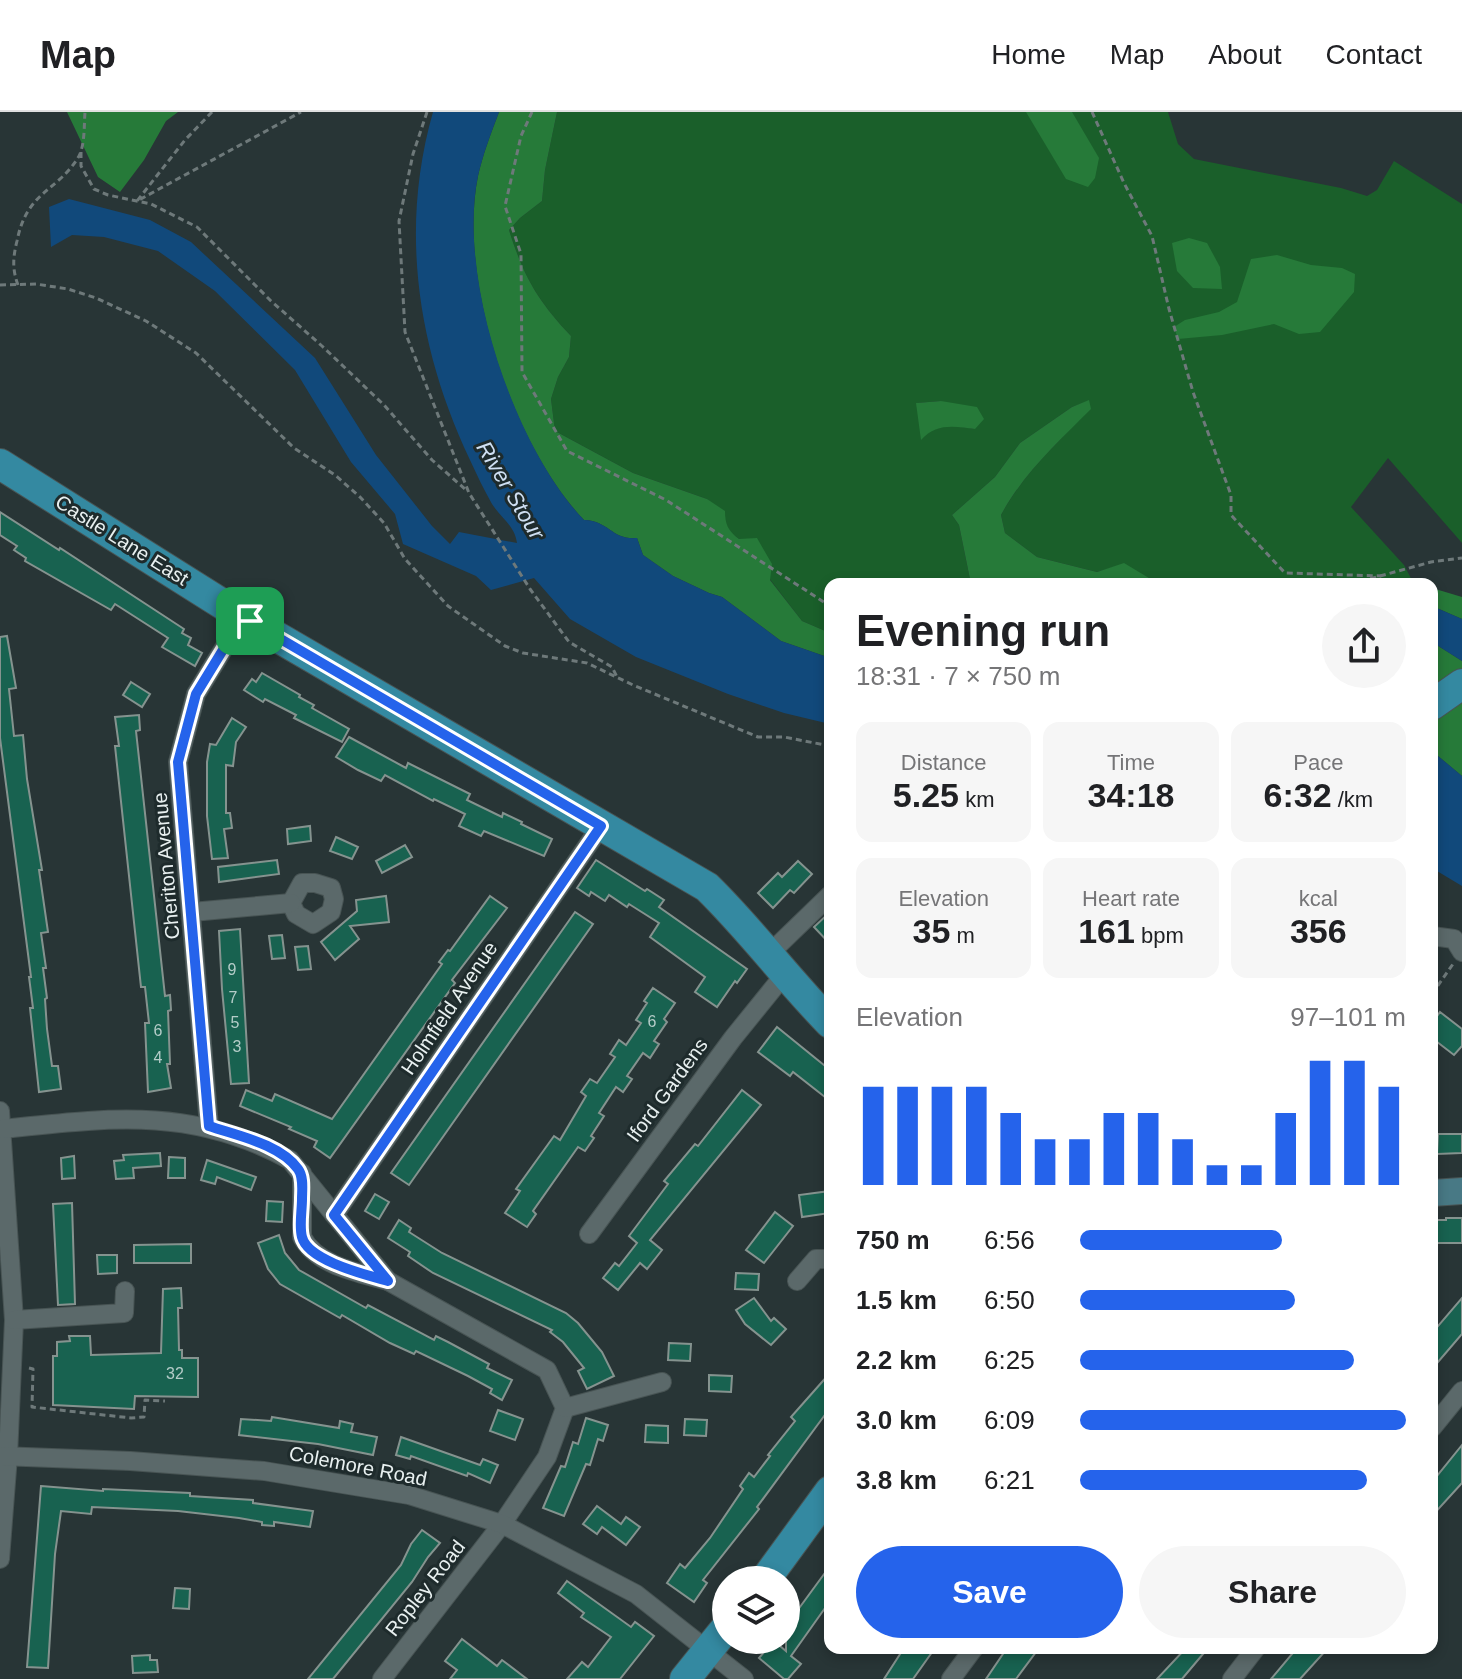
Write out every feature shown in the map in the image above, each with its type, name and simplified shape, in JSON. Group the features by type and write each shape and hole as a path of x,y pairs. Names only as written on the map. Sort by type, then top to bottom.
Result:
{"main road":[{"name":"Castle Lane East","path":"0,464 243,617 707,887 824,1016"},
{"path":"1438,701 1462,684"},
{"path":"775,1566 824,1499"},
{"path":"685,1679 712,1644"}],"street":[{"name":"Cheriton Avenue","path":"209,1126 178,762 196,694 243,617"},
{"name":"Holmfield Avenue","path":"334,1215 601,826"},
{"path":"192,912 291,903"},
{"name":"Iford Gardens","path":"589,1234 733,1038 777,965 824,903"},
{"path":"1438,937 1454,939 1462,952"},
{"path":"0,1559 14,1320 4,1229 1,1120 178,1121 209,1126 269,1148 290,1160 302,1173 388,1281"},
{"path":"302,1173 302,1237 307,1247 351,1270 388,1281 547,1370 565,1408 662,1382"},
{"path":"1438,1193 1462,1191"},
{"path":"797,1281 816,1259 824,1260"},
{"path":"14,1320 124,1313 125,1291"},
{"path":"1438,1421 1462,1391"},
{"name":"Ropley Road","path":"382,1679 502,1524 547,1457 565,1408"},
{"name":"Colemore Road","path":"4,1456 264,1471 409,1495 502,1524 712,1637"},
{"name":"Colemore Road","path":"726,1654 744,1679"},
{"path":"951,1679 970,1654"},
{"path":"1232,1679 1251,1654"}],"path":[{"path":"85,112 81,166 94,189 170,212 197,227 271,301 384,405 432,460 469,493"},
{"path":"137,201 185,140 212,112"},
{"path":"137,201 301,112"},
{"path":"427,112 413,154 399,221 405,332 469,493 520,574 569,642 612,667 617,677"},
{"path":"532,112 521,136 505,206 521,254 522,372 567,451 666,500 824,602"},
{"path":"1092,112 1152,236 1193,392 1231,495 1231,515 1285,573 1381,576"},
{"path":"18,285 13,268 20,224 30,205 63,175 81,152"},
{"path":"0,285 36,284 68,289 96,298 146,321 196,353 294,448 335,475 360,497 384,523 405,559 465,620 505,646 523,653 587,663 758,737 784,737 824,745"},
{"path":"1374,578 1431,562 1462,558"},
{"path":"1438,986 1462,952"},
{"path":"13,1368 33,1369 32,1407 131,1418 144,1417 145,1400 165,1401"}],"green space":[{"path":"67,112 178,112 166,121 144,160 120,192 98,177"},
{"path":"499,112 557,112 542,201 509,230 533,287 571,336 569,357 551,399 555,431 633,473 707,499 725,511 728,527 735,536 739,539 757,538 772,564 770,580 802,621 824,630 824,656 781,641 722,597 673,576 643,555 637,538 621,536 600,524 584,520 558,488 514,406 496,359 484,311 476,263 474,217 478,176"},
{"path":"557,112 1168,112 1178,144 1194,159 1367,196 1377,190 1394,161 1462,204 1462,543 1388,458 1351,507 1404,565 1411,578 1148,578 1124,564 1097,572 1037,557 1005,533 1001,515 1030,472 1090,409 1088,401 1072,407 1020,443 995,477 952,515 959,525 970,578 824,578 824,630 802,621 707,499 633,473 555,431 551,399 569,357 571,336 533,287 509,230 542,201","holes":["941,401 975,429 950,425 928,431 917,403"]},
{"path":"1026,112 1072,112 1099,158 1095,178 1088,187 1066,179"},
{"path":"1189,238 1207,243 1220,267 1222,289 1193,288 1177,271 1172,243"},
{"path":"1277,255 1311,265 1342,268 1355,274 1354,292 1320,332 1299,334 1274,324 1222,335 1178,339 1174,327 1185,320 1219,312 1237,302 1251,259"},
{"path":"1089,400 1091,409 1042,459 1010,500 1001,515 1005,533 1037,557 1097,572 1124,563 1149,578 970,578 959,525 952,515 995,477 1020,443 1072,407"},
{"path":"941,401 977,407 984,419 975,429 939,428 921,440 916,403"},
{"path":"1438,590 1462,597 1462,619 1438,609"},
{"path":"1438,646 1462,661 1462,776 1438,756"}],"water":[{"name":"River Stour","path":"433,112 499,112 478,176 474,217 476,262 484,310 497,358 514,406 535,450 558,488 584,520 600,524 621,536 637,538 643,555 673,576 722,597 781,641 824,656 824,723 728,694 636,657 570,619 534,578 491,590 476,576 403,544 395,514 351,462 295,370 215,291 158,251 104,237 72,235 51,247 49,207 69,199 150,220 191,242 315,358 376,455 450,544 459,532 517,543 511,527 492,504 470,460 452,418 426,333 416,245 417,201"},
{"path":"1438,609 1462,619 1462,661 1438,646"},
{"path":"1438,756 1462,776 1462,886 1438,872"}],"building":[{"path":"0,512 184,629 182,633 191,638 188,645 202,653 195,666 162,647 168,638 115,604 111,610 25,561 26,558 14,550 17,546 0,535"},
{"path":"7,636 16,688 9,689 14,736 23,735 42,870 39,870 48,932 41,933 46,968 43,968 47,1029 52,1066 58,1066 61,1089 39,1092 30,1008 33,1008 31,977 0,738 0,637"},
{"path":"262,673 349,729 342,742 244,690 252,679 256,682"},
{"path":"131,682 150,694 142,707 123,695"},
{"path":"139,715 140,730 136,731 165,996 170,995 171,1010 168,1011 170,1064 167,1064 171,1088 148,1092 145,1023 149,1023 145,987 141,987 115,746 119,746 115,717"},
{"path":"232,718 246,727 236,742 233,766 226,765 226,813 230,813 232,828 224,829 228,858 212,859 207,816 207,762 210,744 216,745"},
{"path":"349,737 406,768 408,763 470,794 467,800 502,817 503,813 552,839 544,856 484,831 481,836 459,826 465,814 385,775 381,781 336,757"},
{"path":"310,826 311,841 288,844 287,829"},
{"path":"336,837 358,847 352,859 330,851"},
{"path":"405,845 412,857 382,873 376,861"},
{"path":"277,860 279,874 219,882 218,867"},
{"path":"596,860 664,900 659,907 747,969 717,1007 695,992 705,977 650,937 659,923 609,895 605,901 577,888"},
{"path":"798,861 812,874 794,893 790,890 773,908 758,893 778,873 782,877"},
{"path":"386,896 389,922 350,926 359,939 335,960 321,942 357,911 356,900"},
{"path":"490,896 507,908 452,980 455,983 330,1158 314,1147 317,1141 240,1106 246,1090 272,1101 275,1094 332,1119 442,964 439,962"},
{"path":"575,912 593,924 409,1185 391,1173"},
{"path":"824,918 824,938 814,927"},
{"path":"240,929 249,1083 231,1084 219,931"},
{"path":"282,935 285,958 272,959 269,936"},
{"path":"308,946 311,969 298,970 295,947"},
{"path":"653,988 675,1003 654,1041 659,1044 650,1058 643,1053 627,1076 632,1079 623,1092 616,1087 599,1113 604,1116 591,1136 594,1138 585,1151 578,1147 533,1211 536,1214 527,1227 505,1213 520,1191 516,1189 554,1136 560,1140 586,1096 581,1092 590,1079 597,1083 615,1057 610,1054 619,1040 626,1045 641,1023 636,1020"},
{"path":"1440,1012 1462,1029 1462,1046 1454,1055 1438,1043"},
{"path":"777,1027 824,1065 824,1096 793,1072 790,1076 758,1052"},
{"path":"742,1090 761,1105 650,1240 662,1250 647,1269 640,1263 618,1290 603,1278 615,1263 619,1266 637,1243 629,1236 668,1184 664,1181 695,1144 698,1146"},
{"path":"1438,1134 1462,1134 1462,1153 1438,1154"},
{"path":"160,1153 161,1166 133,1168 134,1178 116,1179 114,1161 124,1160 123,1155"},
{"path":"74,1156 75,1178 62,1179 61,1158"},
{"path":"169,1157 185,1158 185,1178 168,1178"},
{"path":"207,1160 256,1177 251,1190 217,1177 215,1184 201,1180"},
{"path":"824,1192 824,1214 802,1217 799,1195"},
{"path":"375,1194 389,1202 379,1219 365,1211"},
{"path":"267,1201 283,1202 282,1222 266,1221"},
{"path":"72,1203 75,1304 58,1305 53,1204"},
{"path":"775,1212 793,1226 764,1263 746,1250"},
{"path":"1462,1218 1462,1243 1438,1243 1438,1220"},
{"path":"399,1220 411,1228 409,1232 442,1253 566,1313 602,1352 614,1376 587,1389 578,1371 584,1368 563,1342 550,1332 552,1330 433,1273 408,1256 410,1252 388,1238"},
{"path":"279,1235 285,1253 299,1270 366,1308 368,1305 434,1340 436,1336 448,1342 489,1364 487,1368 512,1380 502,1400 490,1393 492,1389 468,1376 416,1351 414,1354 390,1343 280,1284 268,1269 258,1243"},
{"path":"191,1244 191,1263 134,1263 134,1245"},
{"path":"97,1255 117,1255 117,1273 98,1274"},
{"path":"736,1273 759,1274 758,1290 735,1289"},
{"path":"181,1288 179,1350 182,1350 182,1358 198,1358 198,1397 135,1396 134,1409 53,1405 53,1356 57,1356 57,1342 70,1341 69,1336 90,1336 91,1355 161,1353 163,1289"},
{"path":"754,1298 771,1321 774,1318 786,1329 771,1345 745,1324 736,1310"},
{"path":"1462,1298 1462,1334 1438,1362 1438,1326"},
{"path":"669,1343 691,1344 690,1361 668,1360"},
{"path":"709,1375 732,1376 731,1392 709,1391"},
{"path":"824,1380 824,1416 757,1507 759,1509 712,1566 703,1580 707,1583 694,1602 667,1583 680,1564 685,1568 710,1538 743,1489 740,1486 749,1473 754,1477 795,1421 791,1417"},
{"path":"498,1410 523,1419 515,1440 490,1431"},
{"path":"272,1417 339,1428 340,1421 353,1424 351,1432 377,1437 373,1455 318,1444 239,1435 241,1419 271,1421"},
{"path":"586,1418 608,1425 603,1441 598,1439 590,1465 586,1464 564,1516 543,1508 561,1466 565,1467 573,1442 578,1444"},
{"path":"685,1419 707,1420 706,1436 684,1435"},
{"path":"646,1425 668,1426 668,1443 645,1442"},
{"path":"401,1437 480,1465 483,1459 498,1465 490,1483 411,1456 410,1459 396,1455"},
{"path":"1462,1445 1462,1483 1438,1509 1438,1475"},
{"path":"41,1486 190,1493 190,1496 253,1500 253,1503 313,1511 310,1527 274,1522 274,1526 262,1525 262,1522 239,1518 178,1511 92,1507 91,1514 61,1511 55,1554 48,1668 27,1667"},
{"path":"597,1506 621,1524 626,1517 640,1527 626,1545 602,1527 597,1534 583,1524"},
{"path":"422,1530 440,1543 412,1582 333,1679 308,1679 401,1565"},
{"path":"824,1574 824,1609 800,1643 800,1607"},
{"path":"567,1581 631,1627 635,1622 654,1636 620,1679 567,1679 582,1662 588,1667 611,1637 581,1617 584,1613 558,1593"},
{"path":"175,1588 190,1589 189,1609 173,1608"},
{"path":"462,1639 497,1666 502,1660 527,1679 450,1679 457,1670 445,1661"},
{"path":"763,1654 792,1654 801,1664 788,1679 784,1679 759,1658"},
{"path":"900,1654 931,1654 913,1679 884,1679"},
{"path":"1003,1654 1035,1654 1016,1679 986,1679"},
{"path":"1180,1654 1203,1654 1182,1679 1157,1679"},
{"path":"1292,1654 1323,1654 1300,1679 1271,1679"},
{"path":"150,1655 150,1660 157,1660 158,1672 133,1673 132,1656"}],"route":[{"path":"243,617 250,621 601,826 334,1215 388,1281 351,1270 307,1247 302,1237 302,1173 290,1160 243,1137 209,1126 178,762 196,694 243,617"}]}
